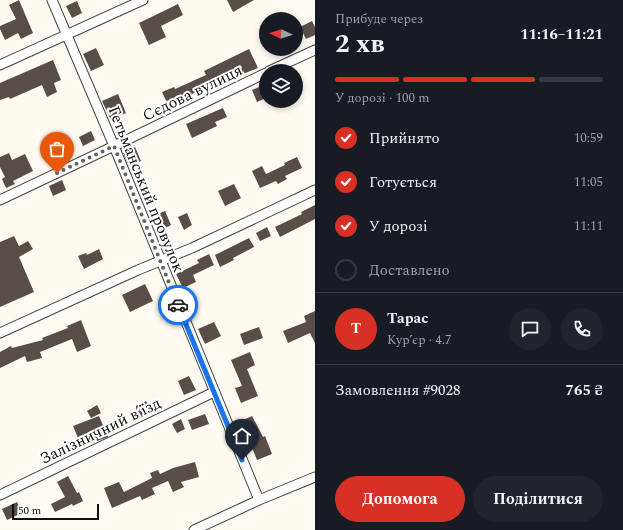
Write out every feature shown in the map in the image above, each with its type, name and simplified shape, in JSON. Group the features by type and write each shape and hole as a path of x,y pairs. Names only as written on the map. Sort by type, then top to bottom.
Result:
{"street":[{"name":"Гетьманський провулок","path":"52,0 114,146 259,500"},
{"path":"0,65 142,0"},
{"path":"284,64 315,50"},
{"name":"Сєдова вулиця","path":"0,200 259,75"},
{"path":"0,333 192,248 315,190"},
{"name":"Залізничний в’їзд","path":"0,495 214,392"},
{"path":"194,530 259,500 315,477"}],"building":[{"path":"19,0 33,33 21,39 18,33 5,40 0,26 16,19 9,5"},
{"path":"227,0 254,0 233,12"},
{"path":"77,1 82,13 72,18 66,6"},
{"path":"178,4 183,15 161,26 166,37 149,45 139,23"},
{"path":"312,21 315,27 315,35 306,39 303,33 303,26"},
{"path":"96,48 104,65 91,71 83,54"},
{"path":"249,49 258,68 243,74 242,71 168,105 162,92 174,87 175,89 206,75 204,71"},
{"path":"53,60 61,80 54,83 57,92 47,97 42,85 10,99 9,97 0,100 0,83"},
{"path":"259,87 259,101 257,102 252,90"},
{"path":"118,94 126,113 111,120 102,101"},
{"path":"223,108 227,117 215,122 217,126 192,138 186,124"},
{"path":"91,131 95,140 83,146 79,137"},
{"path":"135,147 141,161 129,166 123,153"},
{"path":"9,153 12,160 25,154 33,171 13,181 15,184 6,188 2,179 5,177 0,167 0,157"},
{"path":"297,157 302,168 285,176 287,179 278,184 276,181 260,188 252,171 262,166 266,174 285,165 284,163"},
{"path":"62,180 66,190 53,196 49,186"},
{"path":"234,184 241,198 225,206 218,191"},
{"path":"315,205 315,219 280,237 275,227 302,214 301,212"},
{"path":"165,211 171,225 159,231 153,216"},
{"path":"187,213 192,225 184,230 178,217"},
{"path":"267,227 271,236 260,241 256,233"},
{"path":"14,236 19,246 28,241 33,249 19,257 34,292 0,307 0,242"},
{"path":"249,238 254,247 220,267 215,255"},
{"path":"99,249 103,259 84,269 78,256 86,253 87,255"},
{"path":"209,254 214,265 193,275 196,282 183,288 176,274 199,263 197,260"},
{"path":"145,284 153,301 130,312 122,295"},
{"path":"315,311 315,343 310,333 288,343 283,331 306,322 304,316"},
{"path":"81,320 91,346 77,352 72,339 40,352 42,358 27,362 25,356 0,368 0,352 11,346 12,348 43,340 42,338 68,328 67,326"},
{"path":"214,322 221,336 205,344 198,329"},
{"path":"259,327 263,338 244,345 240,334"},
{"path":"250,352 255,365 247,369 258,396 241,403 235,388 242,386 231,360"},
{"path":"189,376 196,390 184,395 178,381"},
{"path":"146,401 152,411 142,417 136,408"},
{"path":"97,405 101,413 91,418 87,411"},
{"path":"205,414 209,424 192,430 188,420"},
{"path":"99,416 108,437 97,441 96,439 81,445 73,426"},
{"path":"252,416 263,437 265,436 272,454 257,460 247,435 244,436 237,423"},
{"path":"181,419 185,429 177,433 172,424"},
{"path":"195,462 199,477 181,482 184,487 173,492 168,481 152,488 155,494 142,500 140,496 112,508 104,488 119,482 124,492 152,478 150,473 158,470 160,474 173,468"},
{"path":"68,476 77,493 79,492 83,501 73,506 72,504 55,512 51,504 65,497 57,482"},
{"path":"17,502 22,513 7,520 2,509"}],"way so far":[{"path":"57,173 114,146 178,305"}],"route":[{"path":"178,305 242,460"}]}
